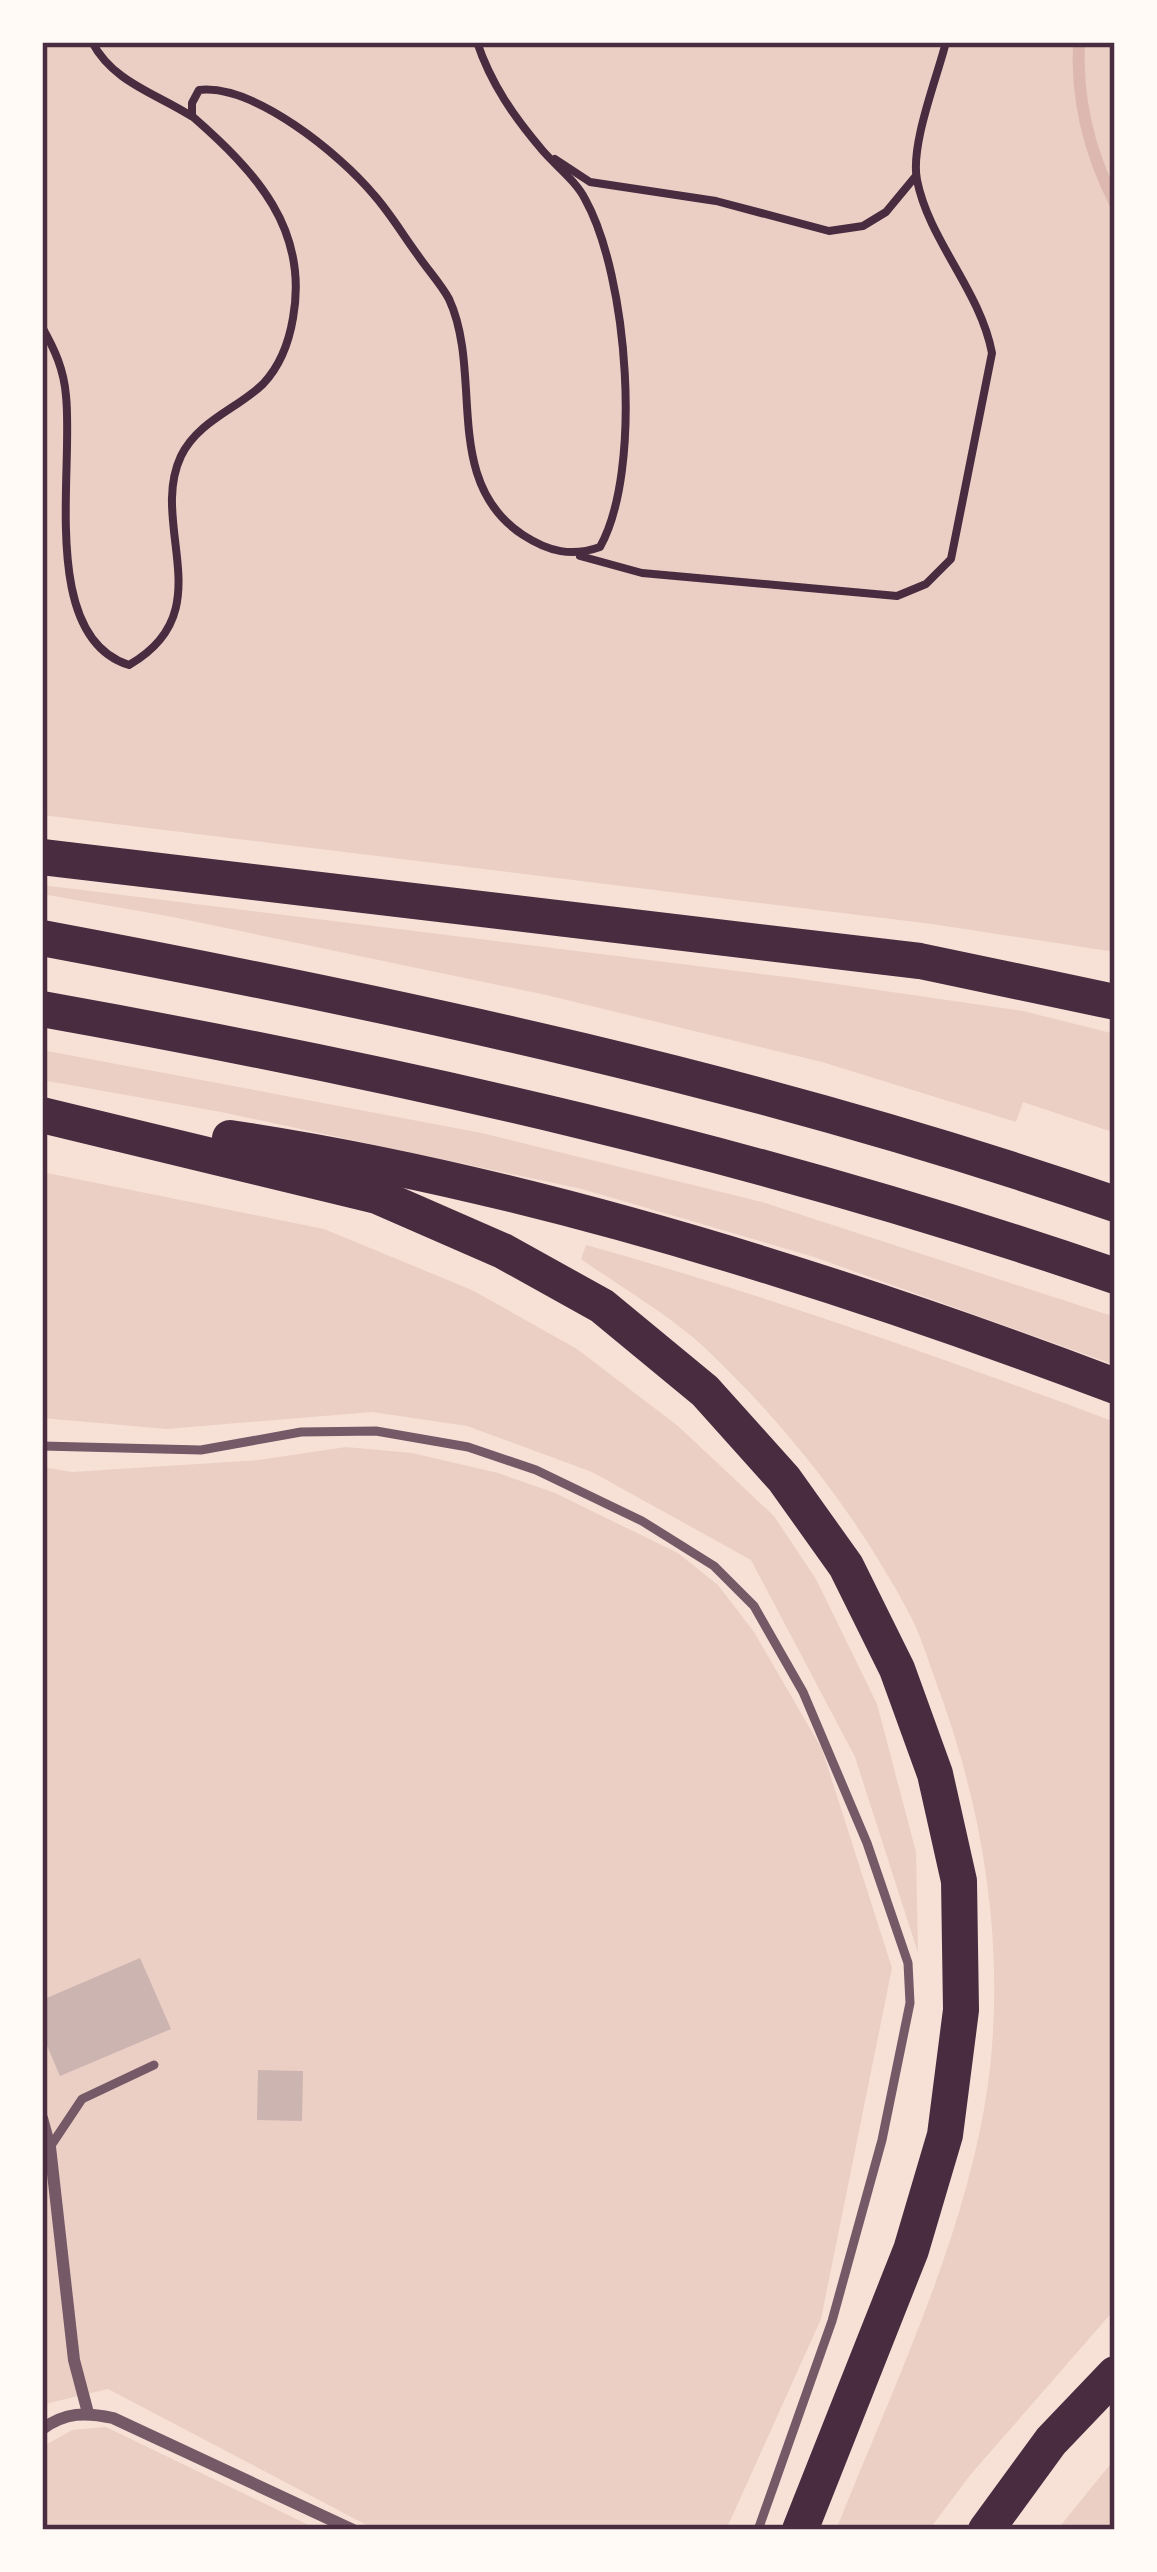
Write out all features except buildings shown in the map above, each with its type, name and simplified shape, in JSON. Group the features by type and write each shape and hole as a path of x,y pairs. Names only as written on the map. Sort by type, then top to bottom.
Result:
{"highway":[{"path":"42,857 1115,983"},
{"path":"42,938 357,998 629,1060 862,1123 1115,1204"},
{"path":"920,961 1115,1002"},
{"path":"42,1009 344,1066 613,1126 841,1187 1115,1276"},
{"path":"42,1112 293,1147 550,1206 716,1251 927,1318 1115,1386"},
{"path":"42,1112 377,1196 503,1251 602,1306 705,1391 784,1479 845,1566 897,1669 935,1774 959,1881 961,2010 945,2135 918,2227 800,2530"},
{"path":"986,2530 1051,2441 1115,2374"}],"street":[{"path":"42,2118 50,2146 74,2360 88,2413"},
{"path":"42,2429 68,2415 88,2413 147,2432 353,2530"}],"lane":[{"path":"42,1446 201,1450 301,1432 376,1431 468,1448 536,1470 642,1520 714,1566 754,1606 803,1692 867,1843 908,1963 910,2003 882,2140 832,2321 758,2530"},
{"path":"50,2146 82,2098 154,2065"}],"path":[{"path":"42,327 59,358 66,396 69,590 85,630 106,658 129,664 156,649 175,610 180,566 172,497 181,457 205,426 265,382 288,344 298,289 290,234 264,189 193,116 128,83 101,59 92,42"},
{"path":"477,42 510,112 585,196 623,325 627,414 610,530 600,547 576,555"},
{"path":"543,151 590,182 716,202 829,231 863,226 886,212 916,176 946,42"},
{"path":"193,116 199,90 217,88 250,101 289,122 339,159 374,194 448,298 464,348 468,445 496,508 514,530 538,545 642,573 897,596 926,584 951,560 992,353 986,321 924,204 916,176"}],"shaded area":[{"path":"42,42 1115,42 1115,952 932,924 42,815"},
{"path":"42,885 795,978 1023,1011 1115,1034 1115,1133 1023,1102 1016,1122 822,1062 546,995 42,894"},
{"path":"42,1050 482,1133 762,1202 1115,1317 1115,1365 814,1257 582,1189 221,1112 42,1080"},
{"path":"42,1172 324,1229 472,1290 577,1349 678,1426 774,1516 816,1579 877,1704 916,1852 918,1953 855,1757 751,1560 592,1472 467,1426 372,1412 166,1429 42,1418"},
{"path":"586,1245 852,1328 1115,1422 1115,2309 971,2474 929,2530 836,2530 945,2254 978,2141 988,2084 993,2033 992,1931 967,1780 914,1623 844,1507 793,1441 706,1349 581,1259"},
{"path":"346,1447 412,1453 498,1473 555,1493 678,1553 718,1585 754,1632 822,1749 892,1968 821,2319 726,2530 376,2530 108,2389 42,2408 42,1467 72,1472 258,1460"},
{"path":"106,2427 319,2530 42,2530 42,2447 72,2430"},
{"path":"1113,2461 1115,2530 1057,2530"}],"waterway":[{"path":"1079,42 1086,125 1115,203"}]}
